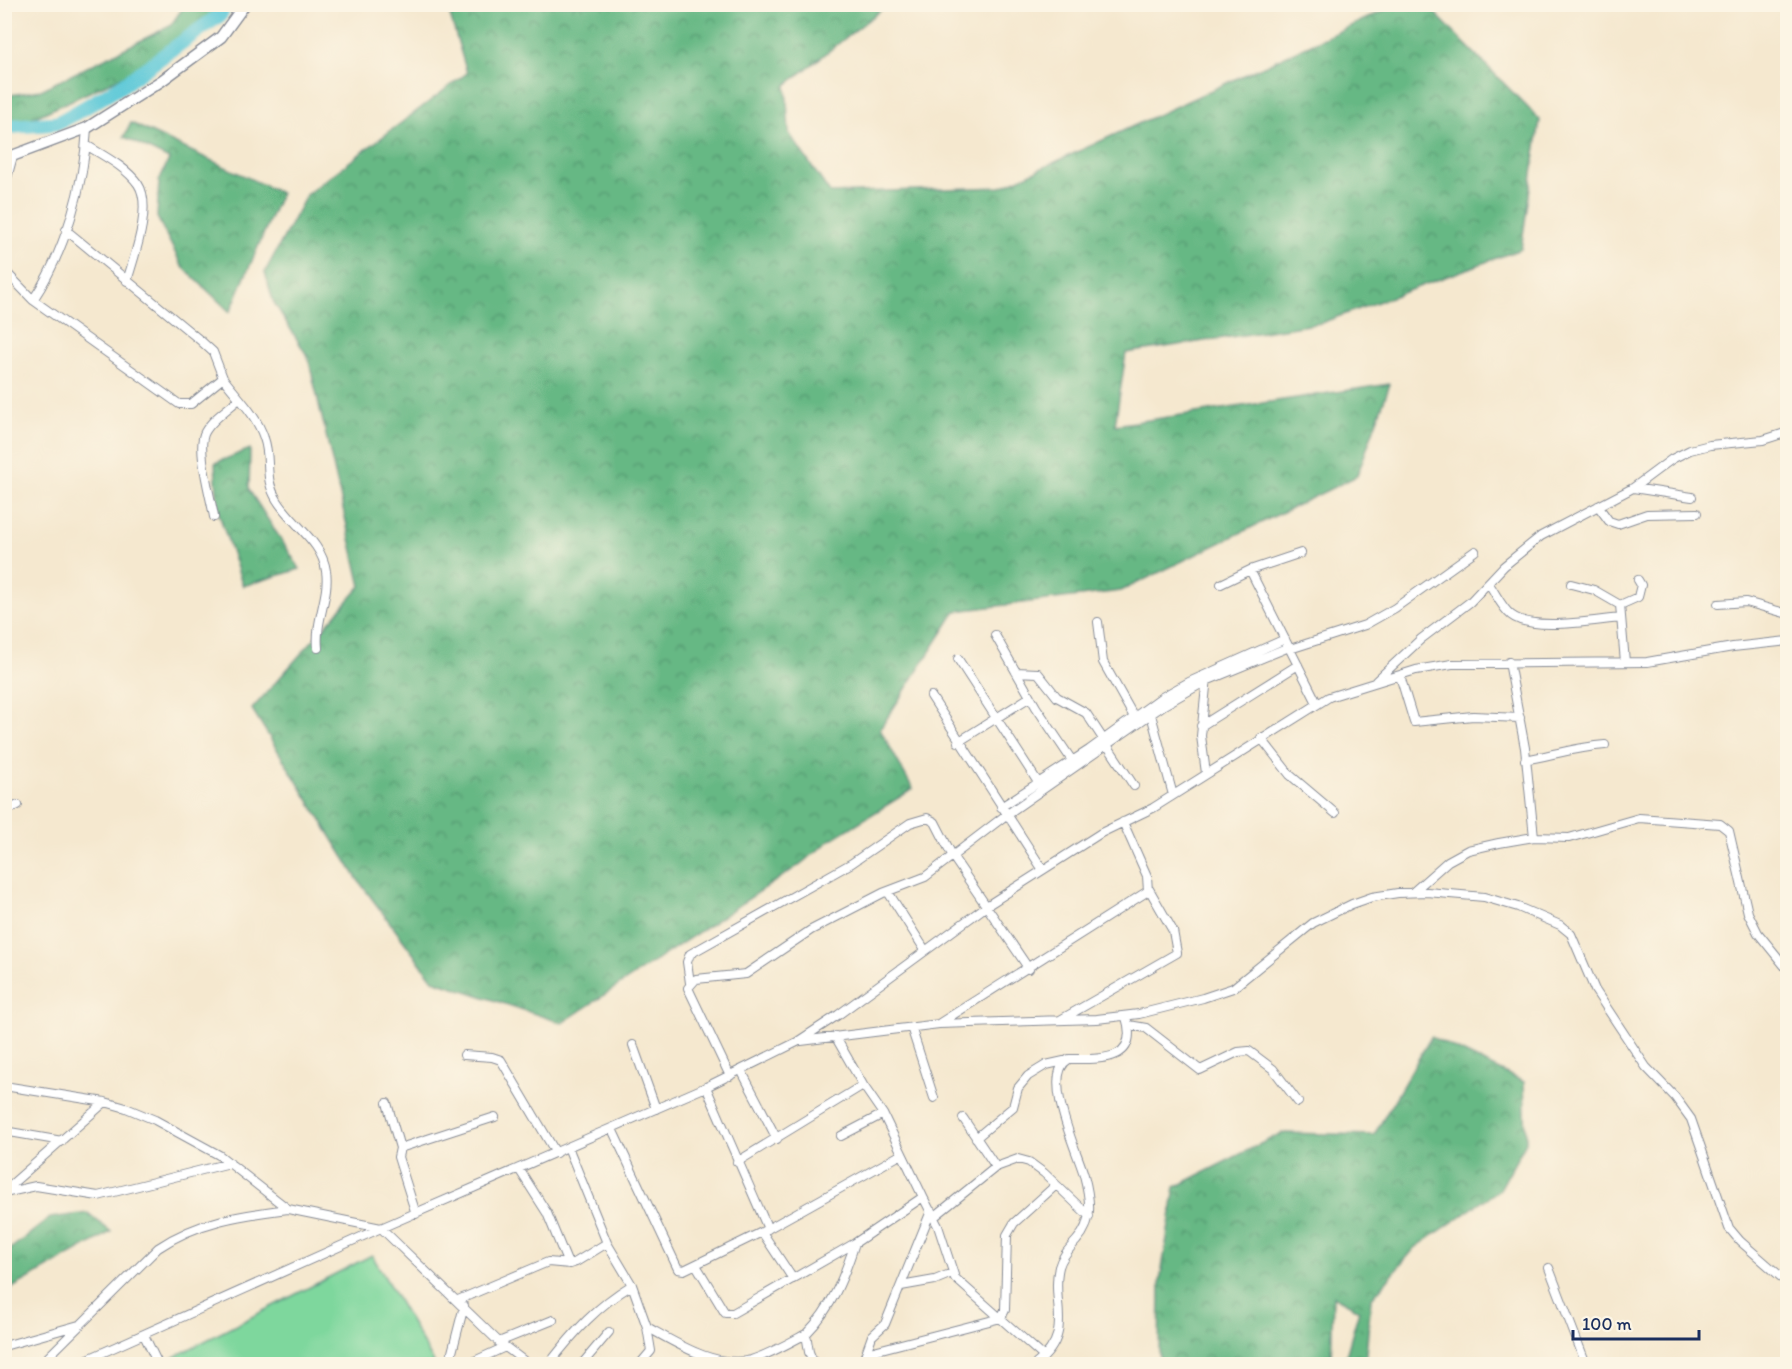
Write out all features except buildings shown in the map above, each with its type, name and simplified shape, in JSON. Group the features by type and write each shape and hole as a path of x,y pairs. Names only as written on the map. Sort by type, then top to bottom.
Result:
{"main road":[{"path":"9,157 87,128 160,81 221,37 245,4"}],"street":[{"path":"33,300 46,281 66,230 85,162 87,128"},
{"path":"86,145 119,166 139,186 144,203 143,219 127,280"},
{"path":"4,189 9,157"},
{"path":"66,230 213,352 223,378 239,399 252,411 266,441 269,485 278,502 316,547 326,570 327,586 316,630 318,648"},
{"path":"4,270 33,300 179,404 191,404 223,378"},
{"path":"214,517 203,457 203,437 209,426 239,399"},
{"path":"1376,682 1421,639 1489,585 1504,566 1534,541 1633,488 1672,459 1698,447 1763,440 1788,432"},
{"path":"1633,488 1692,496"},
{"path":"1598,506 1609,521 1618,524 1647,514 1697,513"},
{"path":"1106,743 1134,717 1207,677 1288,645 1365,626 1395,608 1475,551"},
{"path":"1221,584 1250,570 1301,553"},
{"path":"1250,570 1317,703"},
{"path":"1620,605 1638,597 1641,585 1638,580"},
{"path":"1571,584 1594,590 1620,605"},
{"path":"1489,585 1507,611 1520,620 1546,623 1621,618"},
{"path":"1718,604 1746,602 1788,614"},
{"path":"1620,605 1625,662"},
{"path":"1098,622 1103,662 1134,717"},
{"path":"995,635 1030,697 1075,764"},
{"path":"78,1365 381,1228 706,1087 797,1042 832,1020 987,905 1173,795 1317,703 1416,670 1452,664 1669,660 1723,648 1788,641"},
{"path":"958,659 1041,787"},
{"path":"1509,662 1520,718 1534,837"},
{"path":"1201,726 1298,665"},
{"path":"1016,672 1040,674 1057,697 1084,710 1134,786"},
{"path":"1400,676 1414,722 1473,716 1520,718"},
{"path":"1206,773 1201,726 1207,677"},
{"path":"931,696 958,742 1043,870"},
{"path":"958,742 1030,697"},
{"path":"690,983 696,979 746,974 811,930 888,892 925,877 953,856 1004,811 1106,743 1150,710"},
{"path":"1150,710 1173,795"},
{"path":"1261,738 1290,775 1335,813"},
{"path":"1525,760 1559,754 1576,748 1605,745"},
{"path":"4,812 18,805"},
{"path":"730,1076 688,988 690,983 687,962 690,954 852,863 910,823 927,818 934,822 953,856 1029,969"},
{"path":"1413,893 1448,861 1468,850 1534,837 1569,838 1638,818 1725,826 1730,836 1748,913 1758,933 1788,970"},
{"path":"1059,1020 1177,953 1173,931 1159,902 1149,889 1147,876 1124,822"},
{"path":"939,1024 1029,969 1133,902 1149,889"},
{"path":"888,892 925,950"},
{"path":"797,1042 939,1024 1059,1020 1128,1021 1233,988 1323,916 1372,897 1413,893 1484,897 1503,901 1560,925 1571,934 1595,990 1646,1067 1675,1097 1691,1119 1729,1228 1740,1241 1788,1282"},
{"path":"1076,1020 1083,1006"},
{"path":"832,1020 845,1035"},
{"path":"976,1138 1013,1107 1018,1088 1028,1076 1046,1065 1065,1062 1069,1059 1106,1058 1115,1055 1129,1040 1128,1021"},
{"path":"1128,1021 1146,1028 1200,1070 1238,1052 1250,1051 1273,1069 1298,1102"},
{"path":"911,1027 934,1098"},
{"path":"835,1036 862,1085 883,1114 932,1214 952,1273 1044,1357"},
{"path":"633,1045 656,1109"},
{"path":"465,1055 501,1060 556,1153"},
{"path":"1036,1365 1044,1357 1060,1325 1060,1264 1082,1235 1089,1216 1085,1178 1062,1110 1060,1077 1065,1062"},
{"path":"741,1070 777,1139"},
{"path":"737,1162 862,1085"},
{"path":"4,1086 105,1102 155,1120 230,1164 288,1209"},
{"path":"706,1087 765,1231 792,1279"},
{"path":"4,1192 105,1102"},
{"path":"387,1102 400,1148 401,1167 416,1214"},
{"path":"841,1136 883,1114"},
{"path":"400,1148 495,1116"},
{"path":"963,1118 996,1167"},
{"path":"612,1129 678,1269 684,1270 765,1231 902,1154"},
{"path":"4,1131 62,1141"},
{"path":"568,1147 607,1243 632,1285 647,1327 651,1351 640,1365"},
{"path":"862,1365 872,1336 885,1324 932,1214 996,1167 1013,1160 1024,1161 1056,1185 1089,1216"},
{"path":"4,1192 36,1186 98,1196 230,1164"},
{"path":"519,1169 547,1213 568,1264"},
{"path":"866,1353 1001,1318 1005,1310 1007,1235 1014,1223 1056,1185"},
{"path":"696,1265 725,1313 734,1313 855,1243 923,1197"},
{"path":"41,1365 158,1248 174,1237 215,1221 288,1209 381,1228 502,1345 528,1365"},
{"path":"461,1303 548,1262 568,1264 584,1258 607,1243"},
{"path":"647,1327 702,1354 732,1361 750,1360 806,1334 826,1314 855,1243"},
{"path":"1549,1268 1586,1365"},
{"path":"901,1286 935,1280 952,1273"},
{"path":"549,1365 589,1316 610,1298 632,1285"},
{"path":"449,1365 461,1303"},
{"path":"468,1364 553,1320"},
{"path":"4,1346 81,1324"},
{"path":"582,1365 609,1332"},
{"path":"806,1334 814,1365"},
{"path":"144,1335 158,1365"}],"green space":[{"path":"185,5 230,5 165,57 5,131 5,96 41,90 170,26"},
{"path":"447,5 887,5 786,85 789,133 830,193 1001,187 1396,5 1427,5 1540,120 1521,249 1321,323 1126,353 1115,425 1390,384 1357,476 1121,591 956,611 880,729 913,789 832,839 798,866 562,1023 433,980 358,880 252,709 361,586 308,357 273,301 265,272 307,194 467,73"},
{"path":"131,123 281,193 230,312 182,266 157,217 159,181 169,159 124,137"},
{"path":"250,449 249,490 300,569 243,586 218,511 215,463"},
{"path":"1431,1037 1524,1082 1526,1142 1500,1189 1415,1248 1371,1299 1365,1364 1346,1364 1346,1356 1359,1310 1333,1296 1331,1364 1159,1364 1160,1282 1175,1187 1282,1133 1374,1135"},
{"path":"88,1213 111,1232 5,1292 5,1253 50,1218"},
{"path":"372,1255 435,1364 165,1364 164,1362"}],"waterway":[{"path":"4,127 58,123 120,87 220,15 226,4"}]}
